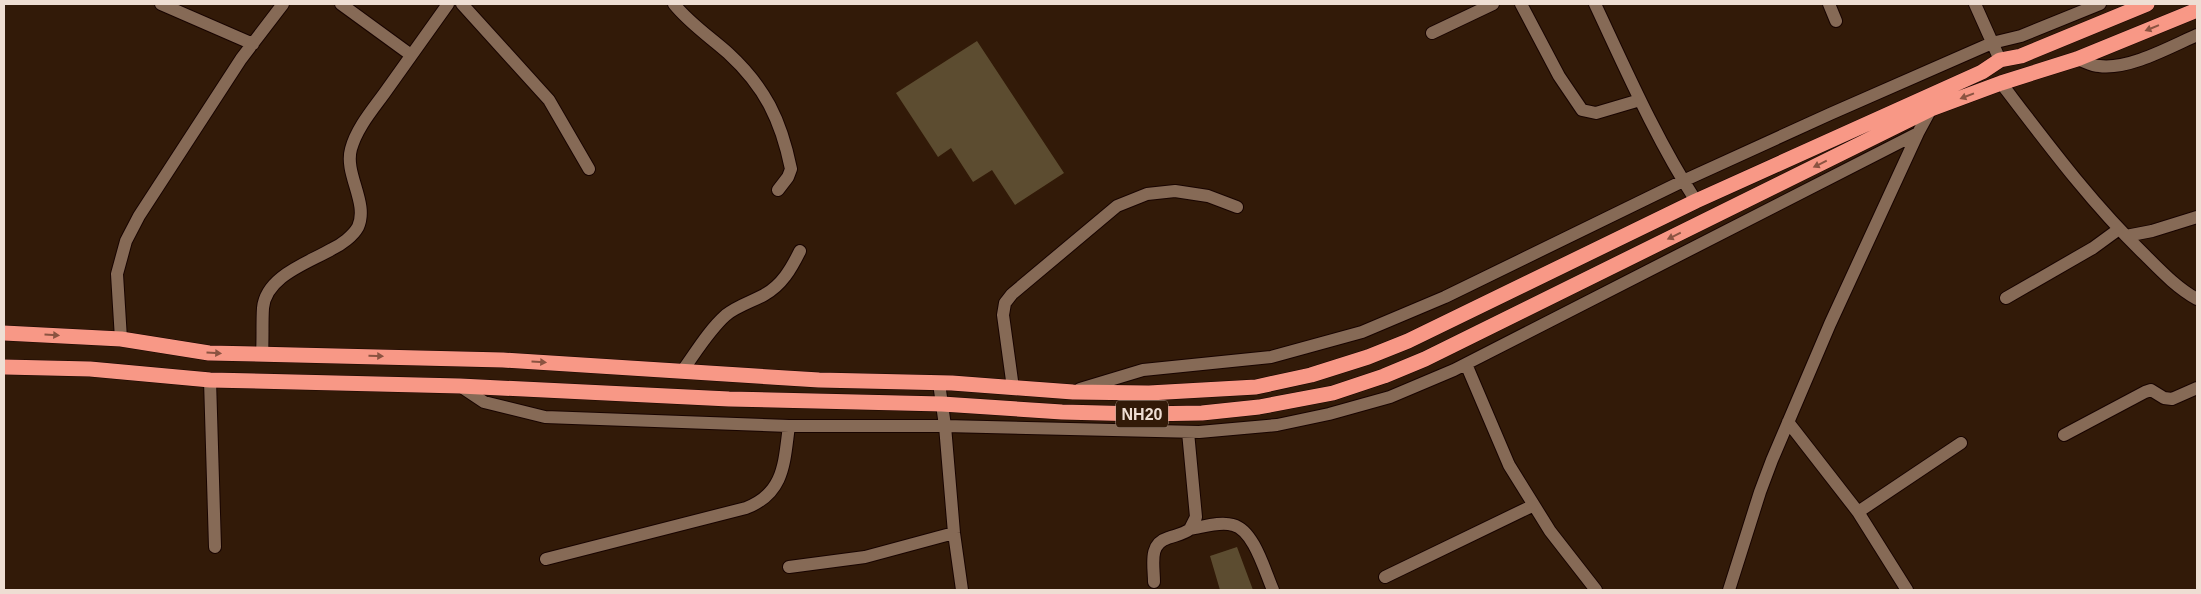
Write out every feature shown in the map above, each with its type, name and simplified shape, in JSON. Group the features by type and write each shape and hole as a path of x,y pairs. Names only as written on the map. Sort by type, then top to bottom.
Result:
{"highway":[{"name":"NH20","path":"4,333 121,339 209,353 503,360 819,380 939,383 1073,392 1149,393 1256,388 1311,375 1368,357 1408,341 1696,201 1982,72 2000,60 2021,56 2147,4"},
{"name":"NH20","path":"4,367 90,369 210,380 460,386 730,399 942,404 1062,412 1202,413 1259,407 1333,393 1384,376 1425,359 1931,109 2001,82 2077,59 2197,10"}],"street":[{"path":"161,4 253,44"},
{"path":"121,339 117,274 126,241 139,216 253,44 283,4"},
{"path":"341,4 411,55"},
{"path":"262,354 263,307 266,295 276,282 335,248 348,239 358,228 360,218 350,161 350,150 362,124 448,4"},
{"path":"462,4 549,100 589,169"},
{"path":"674,4 693,24 746,71 769,100 791,169 788,178 778,190"},
{"path":"1432,33 1493,4"},
{"path":"1520,4 1559,76 1582,110 1596,113 1640,100"},
{"path":"1595,4 1640,100 1683,181 1696,201"},
{"path":"1830,4 1836,21"},
{"path":"1975,4 2000,60"},
{"path":"1073,392 1143,370 1271,357 1362,332 1445,296 1683,181 1992,43 2021,36 2100,4"},
{"path":"2077,59 2099,66 2119,65 2153,55 2197,35"},
{"path":"2001,82 2056,155 2122,233 2170,280 2197,299"},
{"path":"1729,590 1760,492 1788,422 1830,324 1918,133 1931,109"},
{"path":"460,386 484,402 545,417 789,426 945,426 1188,432 1277,425 1329,414 1390,396 1466,364 1918,133"},
{"path":"1013,388 1004,325 1005,303 1012,294 1117,206 1147,194 1175,191 1208,196 1237,207"},
{"path":"2006,298 2122,233 2152,231 2197,217"},
{"path":"683,370 724,317 733,310 765,295 776,286 788,273 800,251"},
{"path":"1466,364 1509,465 1550,531 1596,590"},
{"path":"210,380 215,547"},
{"path":"939,383 945,426 954,533 962,590"},
{"path":"2064,435 2145,392 2151,390 2164,398 2172,400 2197,388"},
{"path":"1788,422 1858,512 1907,590"},
{"path":"546,558 761,503 778,483 789,426"},
{"path":"1188,432 1196,517 1190,529"},
{"path":"1858,512 1961,443"},
{"path":"1385,577 1534,505"},
{"path":"1154,582 1153,552 1164,539 1190,529 1233,524 1242,528 1250,537 1273,590"},
{"path":"789,567 865,557 954,533"}],"building":[{"path":"977,41 1064,173 1015,205 992,170 973,182 951,148 938,157 896,93"},
{"path":"1237,547 1253,590 1220,590 1210,556"}]}
